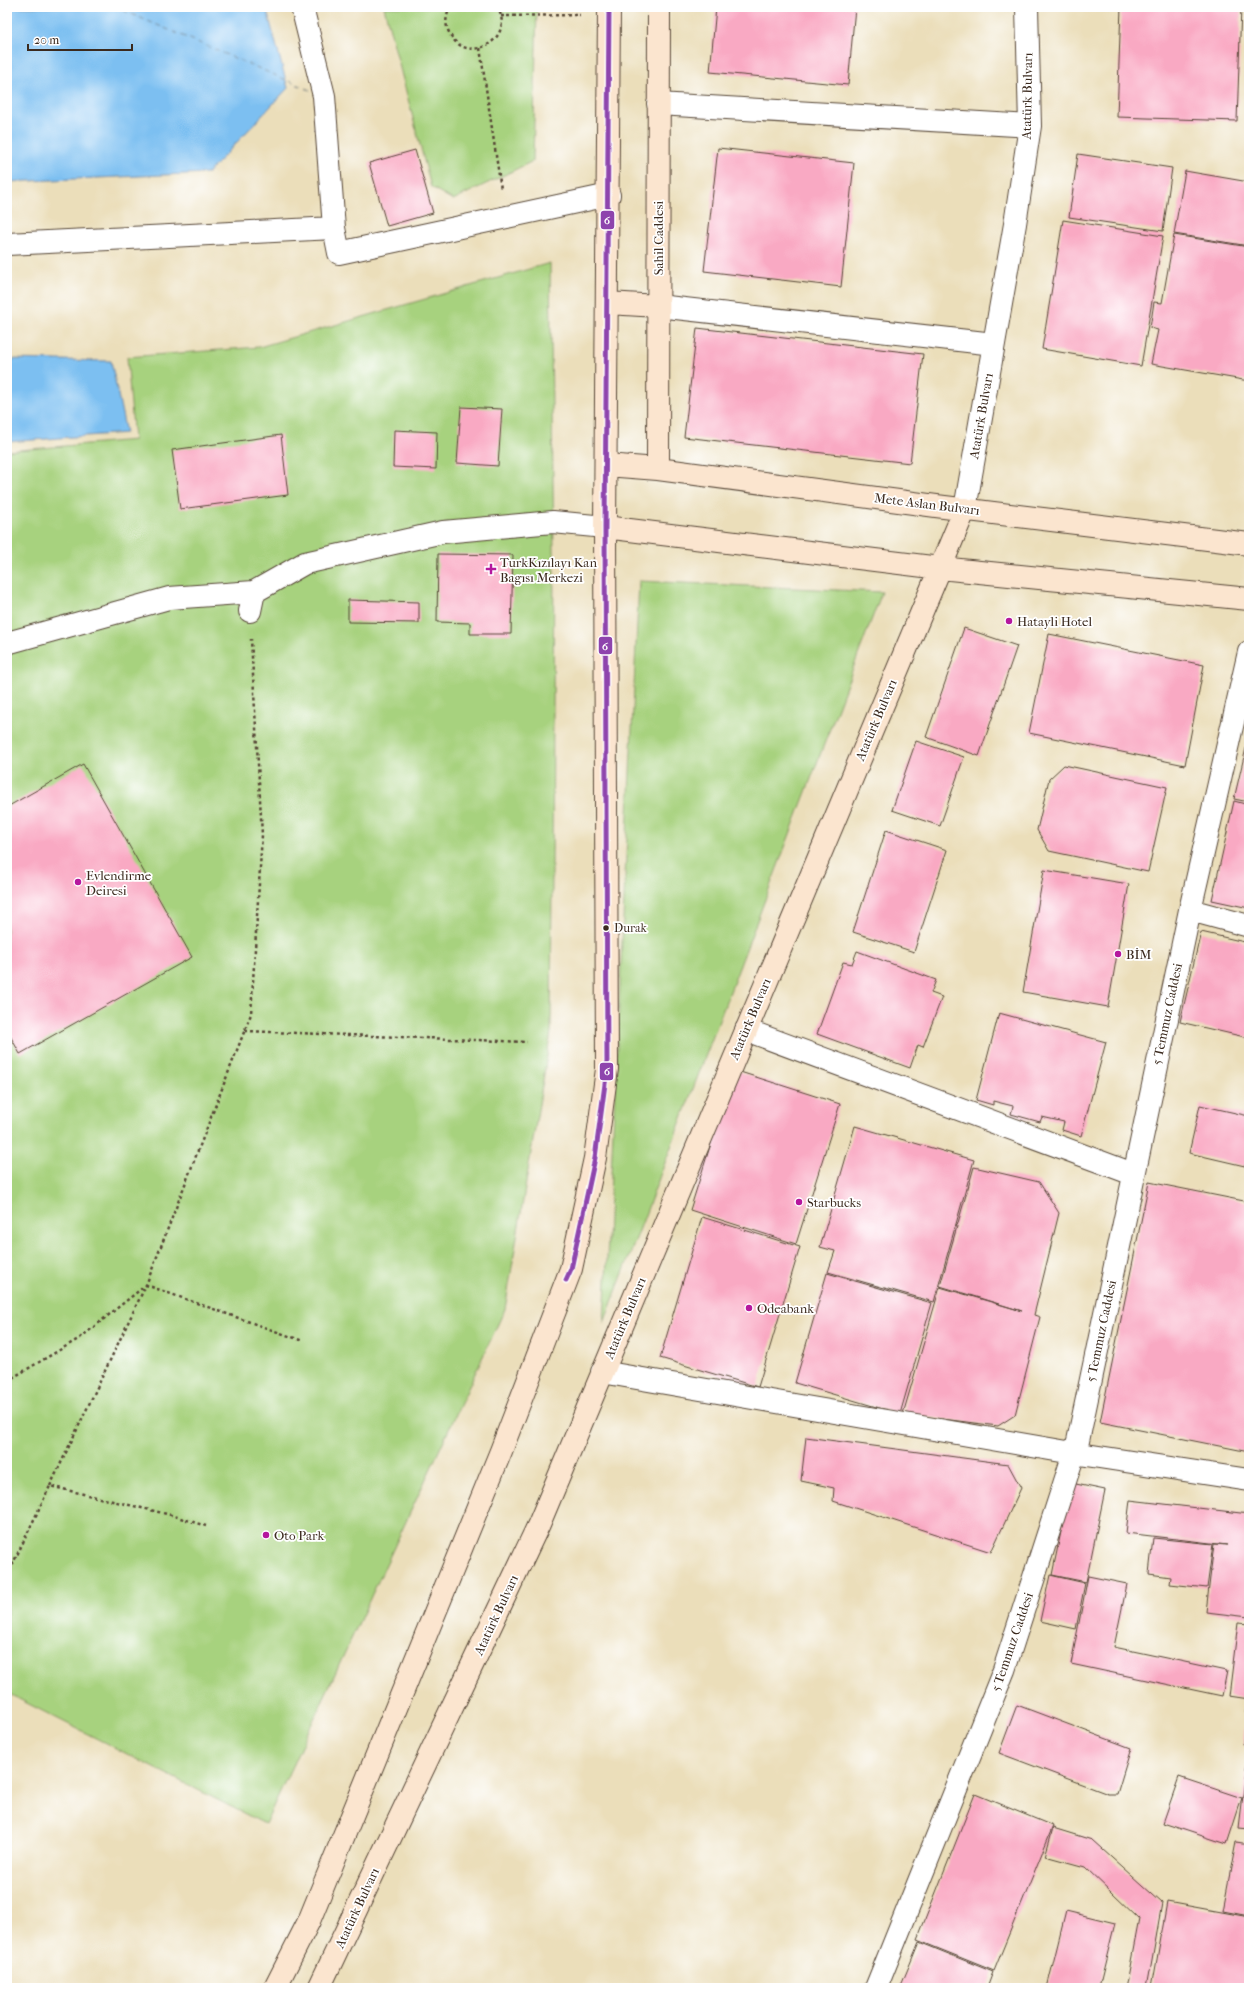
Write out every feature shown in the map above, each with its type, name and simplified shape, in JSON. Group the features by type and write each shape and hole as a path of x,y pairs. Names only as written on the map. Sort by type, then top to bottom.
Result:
{"street":[{"path":"302,7 324,96 334,228 339,253 609,195"},
{"name":"Sahil Caddesi","path":"658,469 659,7"},
{"name":"Atatürk Bulvarı","path":"319,1988 535,1531 965,509 1015,224 1030,126 1027,7"},
{"path":"276,1988 312,1914 502,1452 571,1269 595,1158 606,1069 605,528 609,195 609,11"},
{"path":"658,104 1030,126"},
{"path":"7,244 334,228"},
{"path":"608,303 658,306 994,344"},
{"name":"Mete Aslan Bulvarı","path":"606,465 658,469 1249,544"},
{"path":"7,643 169,598 252,602 305,563 443,532 553,522 940,568 1249,599"},
{"name":"5 Temmuz Caddesi","path":"876,1988 1004,1670 1078,1441 1133,1174 1190,910 1249,652"},
{"path":"1190,910 1249,926"},
{"path":"746,1030 1133,1174"},
{"path":"602,1372 1073,1454 1249,1480"}],"path":[{"path":"451,7 446,19 450,35 463,47 471,49 488,45 496,39 500,30 501,16 497,7"},
{"path":"501,16 609,11"},
{"path":"480,48 506,217"},
{"path":"7,1576 146,1286 251,1014 262,834 252,602"},
{"path":"245,1031 527,1042"},
{"path":"146,1286 303,1341"},
{"path":"7,1381 80,1338 146,1286"},
{"path":"50,1486 171,1515 206,1526"}],"green space":[{"path":"384,7 537,7 533,161 453,200 431,187"},
{"path":"550,263 554,554 551,1032 505,1309 265,1824 7,1693 7,451 134,440 127,357 259,347"},
{"path":"639,581 882,592 604,1323"}],"water":[{"path":"7,7 266,7 288,88 208,173 7,182"},
{"path":"7,359 111,361 126,433 7,442"}],"building":[{"path":"716,7 855,7 848,85 710,72"},
{"path":"1121,7 1241,7 1237,121 1117,117"},
{"path":"718,148 854,163 841,287 704,271"},
{"path":"415,150 433,213 387,226 369,163"},
{"path":"1078,154 1172,168 1163,231 1069,217"},
{"path":"1185,171 1249,182 1249,246 1174,234"},
{"path":"1063,220 1163,236 1141,366 1042,349"},
{"path":"1174,235 1249,247 1249,381 1151,364 1158,330 1150,328 1154,302 1162,303"},
{"path":"697,328 923,354 910,463 684,437"},
{"path":"461,407 502,409 498,466 457,463"},
{"path":"394,430 437,432 436,469 393,467"},
{"path":"281,435 288,495 180,509 172,450"},
{"path":"438,554 513,555 511,634 470,634 470,623 437,622"},
{"path":"348,600 419,602 419,623 348,622"},
{"path":"964,628 1017,646 979,756 926,737"},
{"path":"1049,634 1204,665 1185,765 1029,733"},
{"path":"916,741 964,757 940,826 892,810"},
{"path":"1246,748 1249,748 1249,802 1234,799"},
{"name":"Evlendirme Deiresi","path":"83,764 192,957 20,1054 7,1030 7,807"},
{"path":"1064,765 1167,787 1148,872 1049,851 1037,830 1049,779"},
{"path":"1234,801 1249,805 1249,908 1212,900"},
{"path":"886,830 947,850 914,952 853,932"},
{"path":"1044,870 1129,884 1108,1007 1023,992"},
{"path":"1201,932 1249,943 1249,1038 1180,1022"},
{"path":"857,951 936,980 931,993 942,997 923,1047 918,1045 910,1068 817,1034 843,962 852,964"},
{"path":"999,1013 1106,1042 1081,1136 1062,1130 1064,1122 1042,1117 1040,1122 1011,1114 1013,1106 993,1101 993,1105 976,1100"},
{"path":"734,1070 840,1104 796,1244 690,1210"},
{"path":"1200,1105 1249,1116 1249,1167 1189,1153"},
{"path":"855,1126 974,1160 934,1302 828,1272 835,1251 820,1247"},
{"path":"974,1167 1039,1182 1059,1213 1034,1315 1040,1317 1015,1415 998,1426 903,1414 940,1287 1022,1311 940,1286"},
{"path":"1149,1182 1249,1202 1249,1452 1100,1422"},
{"path":"702,1217 800,1247 758,1387 660,1358"},
{"path":"827,1273 932,1303 900,1414 795,1383"},
{"path":"806,1437 1008,1464 1021,1488 991,1552 833,1501 834,1488 801,1481"},
{"path":"1071,1483 1105,1490 1086,1582 1052,1575"},
{"path":"1130,1500 1249,1514 1249,1617 1206,1612 1214,1544 1227,1545 1126,1533"},
{"path":"1153,1538 1213,1544 1207,1588 1170,1584 1171,1577 1149,1574"},
{"path":"1050,1575 1085,1583 1076,1629 1040,1621"},
{"path":"1088,1576 1127,1584 1114,1647 1227,1671 1222,1696 1071,1664"},
{"path":"1238,1623 1249,1624 1249,1699 1229,1696"},
{"path":"1017,1705 1131,1748 1117,1794 1108,1794 999,1753"},
{"path":"1247,1705 1249,1705 1249,1745 1243,1744"},
{"path":"1249,1754 1249,1830 1239,1829"},
{"path":"1179,1777 1242,1798 1227,1844 1163,1823"},
{"path":"975,1794 1053,1826 994,1971 917,1940"},
{"path":"1053,1828 1092,1840 1162,1903 1147,1988 1126,1988 1139,1919 1085,1867 1045,1856"},
{"path":"1236,1842 1249,1844 1249,1916 1223,1911"},
{"path":"1167,1902 1249,1917 1249,1958 1244,1988 1152,1988"},
{"path":"1066,1911 1115,1923 1099,1988 1047,1988"},
{"path":"919,1942 993,1972 987,1988 900,1988"}],"ferry route":[{"path":"115,7 312,91"}],"transit line":[{"name":"6","path":"566,1280 571,1269 595,1158 607,1069 605,527 609,7"}],"place":[{"name":"TurkKızılayı Kan Bagısı Merkezi","path":"491,569"},
{"name":"Hatayli Hotel","path":"1009,621"},
{"name":"Evlendirme Deiresi","path":"78,882"},
{"name":"Durak","path":"606,928"},
{"name":"BİM","path":"1118,954"},
{"name":"Starbucks","path":"799,1202"},
{"name":"Odeabank","path":"749,1308"},
{"name":"Oto Park","path":"266,1535"}]}
